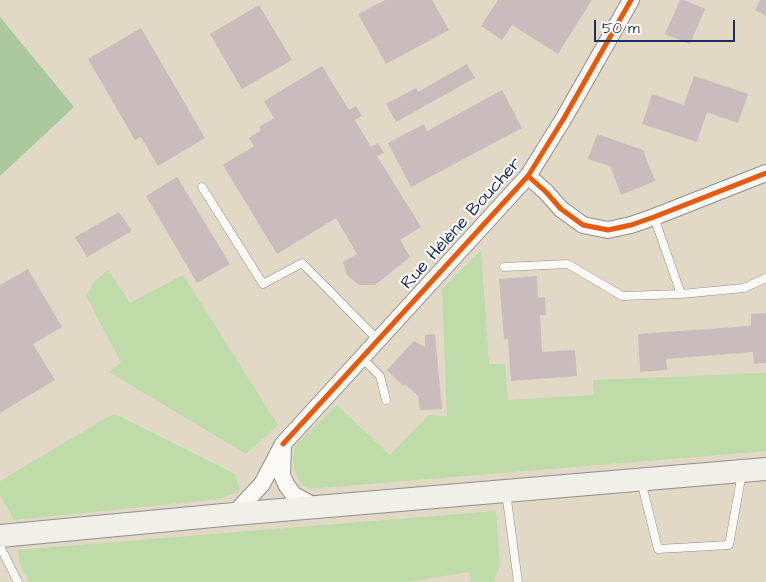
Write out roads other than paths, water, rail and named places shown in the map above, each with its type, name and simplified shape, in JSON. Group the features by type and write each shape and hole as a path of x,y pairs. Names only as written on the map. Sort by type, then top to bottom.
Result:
{"main road":[{"path":"0,536 505,490 766,469"}],"street":[{"name":"Rue Hélène Boucher","path":"234,514 262,484 283,444 528,176 564,118 631,0"},
{"path":"528,176 561,208 584,225 608,230 632,225 654,217 766,172"},
{"path":"283,444 282,474 287,486 294,495 316,507"}],"lane":[{"path":"202,188 262,284 302,263 377,339"},
{"path":"654,217 681,294"},
{"path":"504,267 568,264 622,296 681,294 744,288 766,278"},
{"path":"361,357 380,376 386,400"},
{"path":"641,479 658,549 729,545 743,470"},
{"path":"505,490 518,582"},
{"path":"0,546 18,582"}]}
